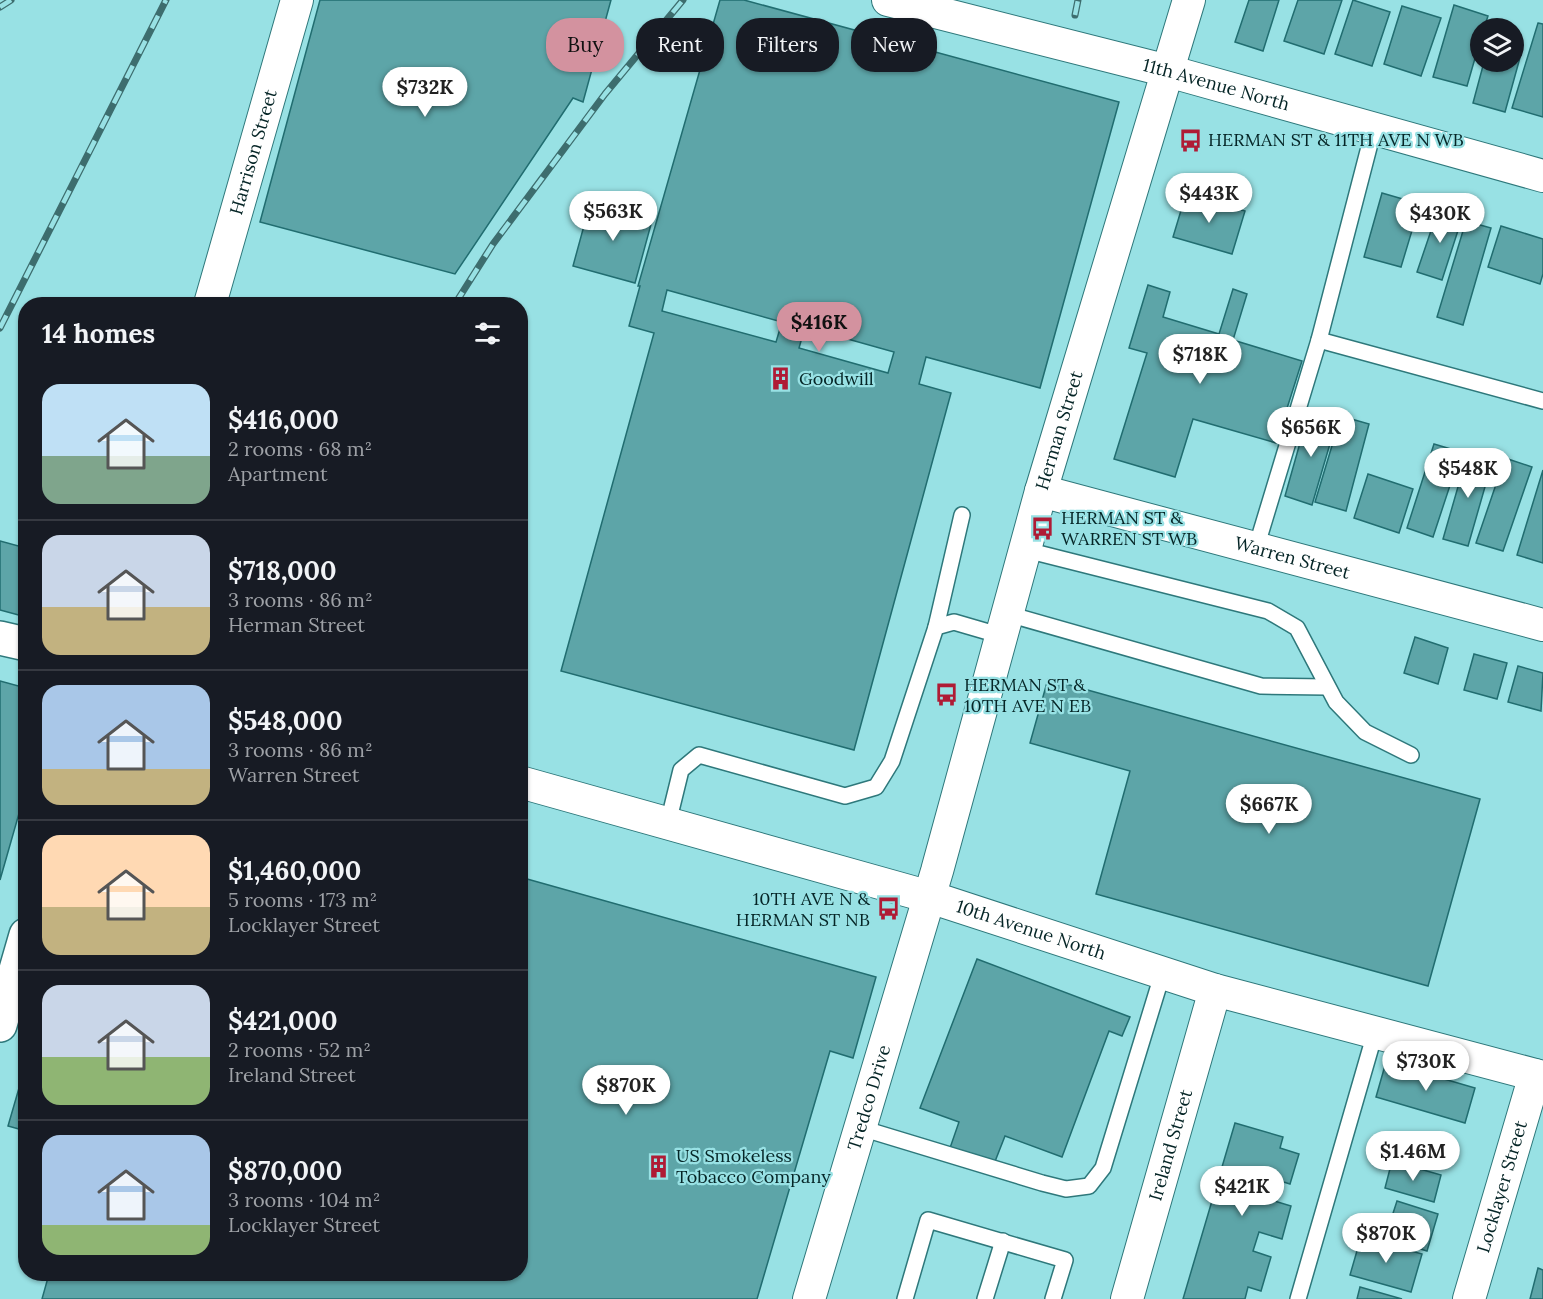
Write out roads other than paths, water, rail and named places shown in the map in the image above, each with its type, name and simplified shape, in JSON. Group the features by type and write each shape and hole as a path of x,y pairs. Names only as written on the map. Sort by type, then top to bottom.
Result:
{"street":[{"name":"Harrison Street","path":"212,297 297,0"},
{"name":"11th Avenue North","path":"888,0 1168,71 1543,176"},
{"name":"Herman Street","path":"930,897 1041,491 1189,0"},
{"name":"Warren Street","path":"1041,491 1543,625"},
{"path":"0,638 18,642"},
{"name":"10th Avenue North","path":"528,784 930,897 1215,990 1539,1076"},
{"name":"Tredco Drive","path":"809,1299 930,897"},
{"path":"0,1025 18,963"},
{"name":"Ireland Street","path":"1127,1299 1215,990"},
{"name":"Locklayer Street","path":"1469,1299 1539,1076"}],"lane":[{"path":"1256,548 1319,340 1374,128"},
{"path":"1319,340 1543,401"},
{"path":"668,823 681,770 699,755 845,796 876,788 892,761 936,627 962,515"},
{"path":"1026,550 1268,611 1297,628 1336,702 1365,732 1411,755"},
{"path":"936,627 954,622 1005,625 1261,686 1327,687"},
{"path":"861,1128 1042,1183 1066,1189 1089,1186 1103,1168 1162,972"},
{"path":"1298,1299 1375,1034"},
{"path":"905,1299 928,1220 1065,1260 1053,1299"},
{"path":"985,1299 1003,1241"}],"railway":[{"path":"0,7 11,0"},
{"path":"0,328 166,0"},
{"path":"459,297 493,244 605,94 683,0"},
{"path":"1075,15 1078,0"}],"place":[{"name":"HERMAN ST & 11TH AVE N WB","path":"1190,140"},
{"name":"Goodwill","path":"781,379"},
{"name":"HERMAN ST & WARREN ST WB","path":"1043,528"},
{"name":"HERMAN ST & 10TH AVE N EB","path":"946,695"},
{"name":"10TH AVE N & HERMAN ST NB","path":"888,909"},
{"name":"US Smokeless Tobacco Company","path":"658,1166"}]}
